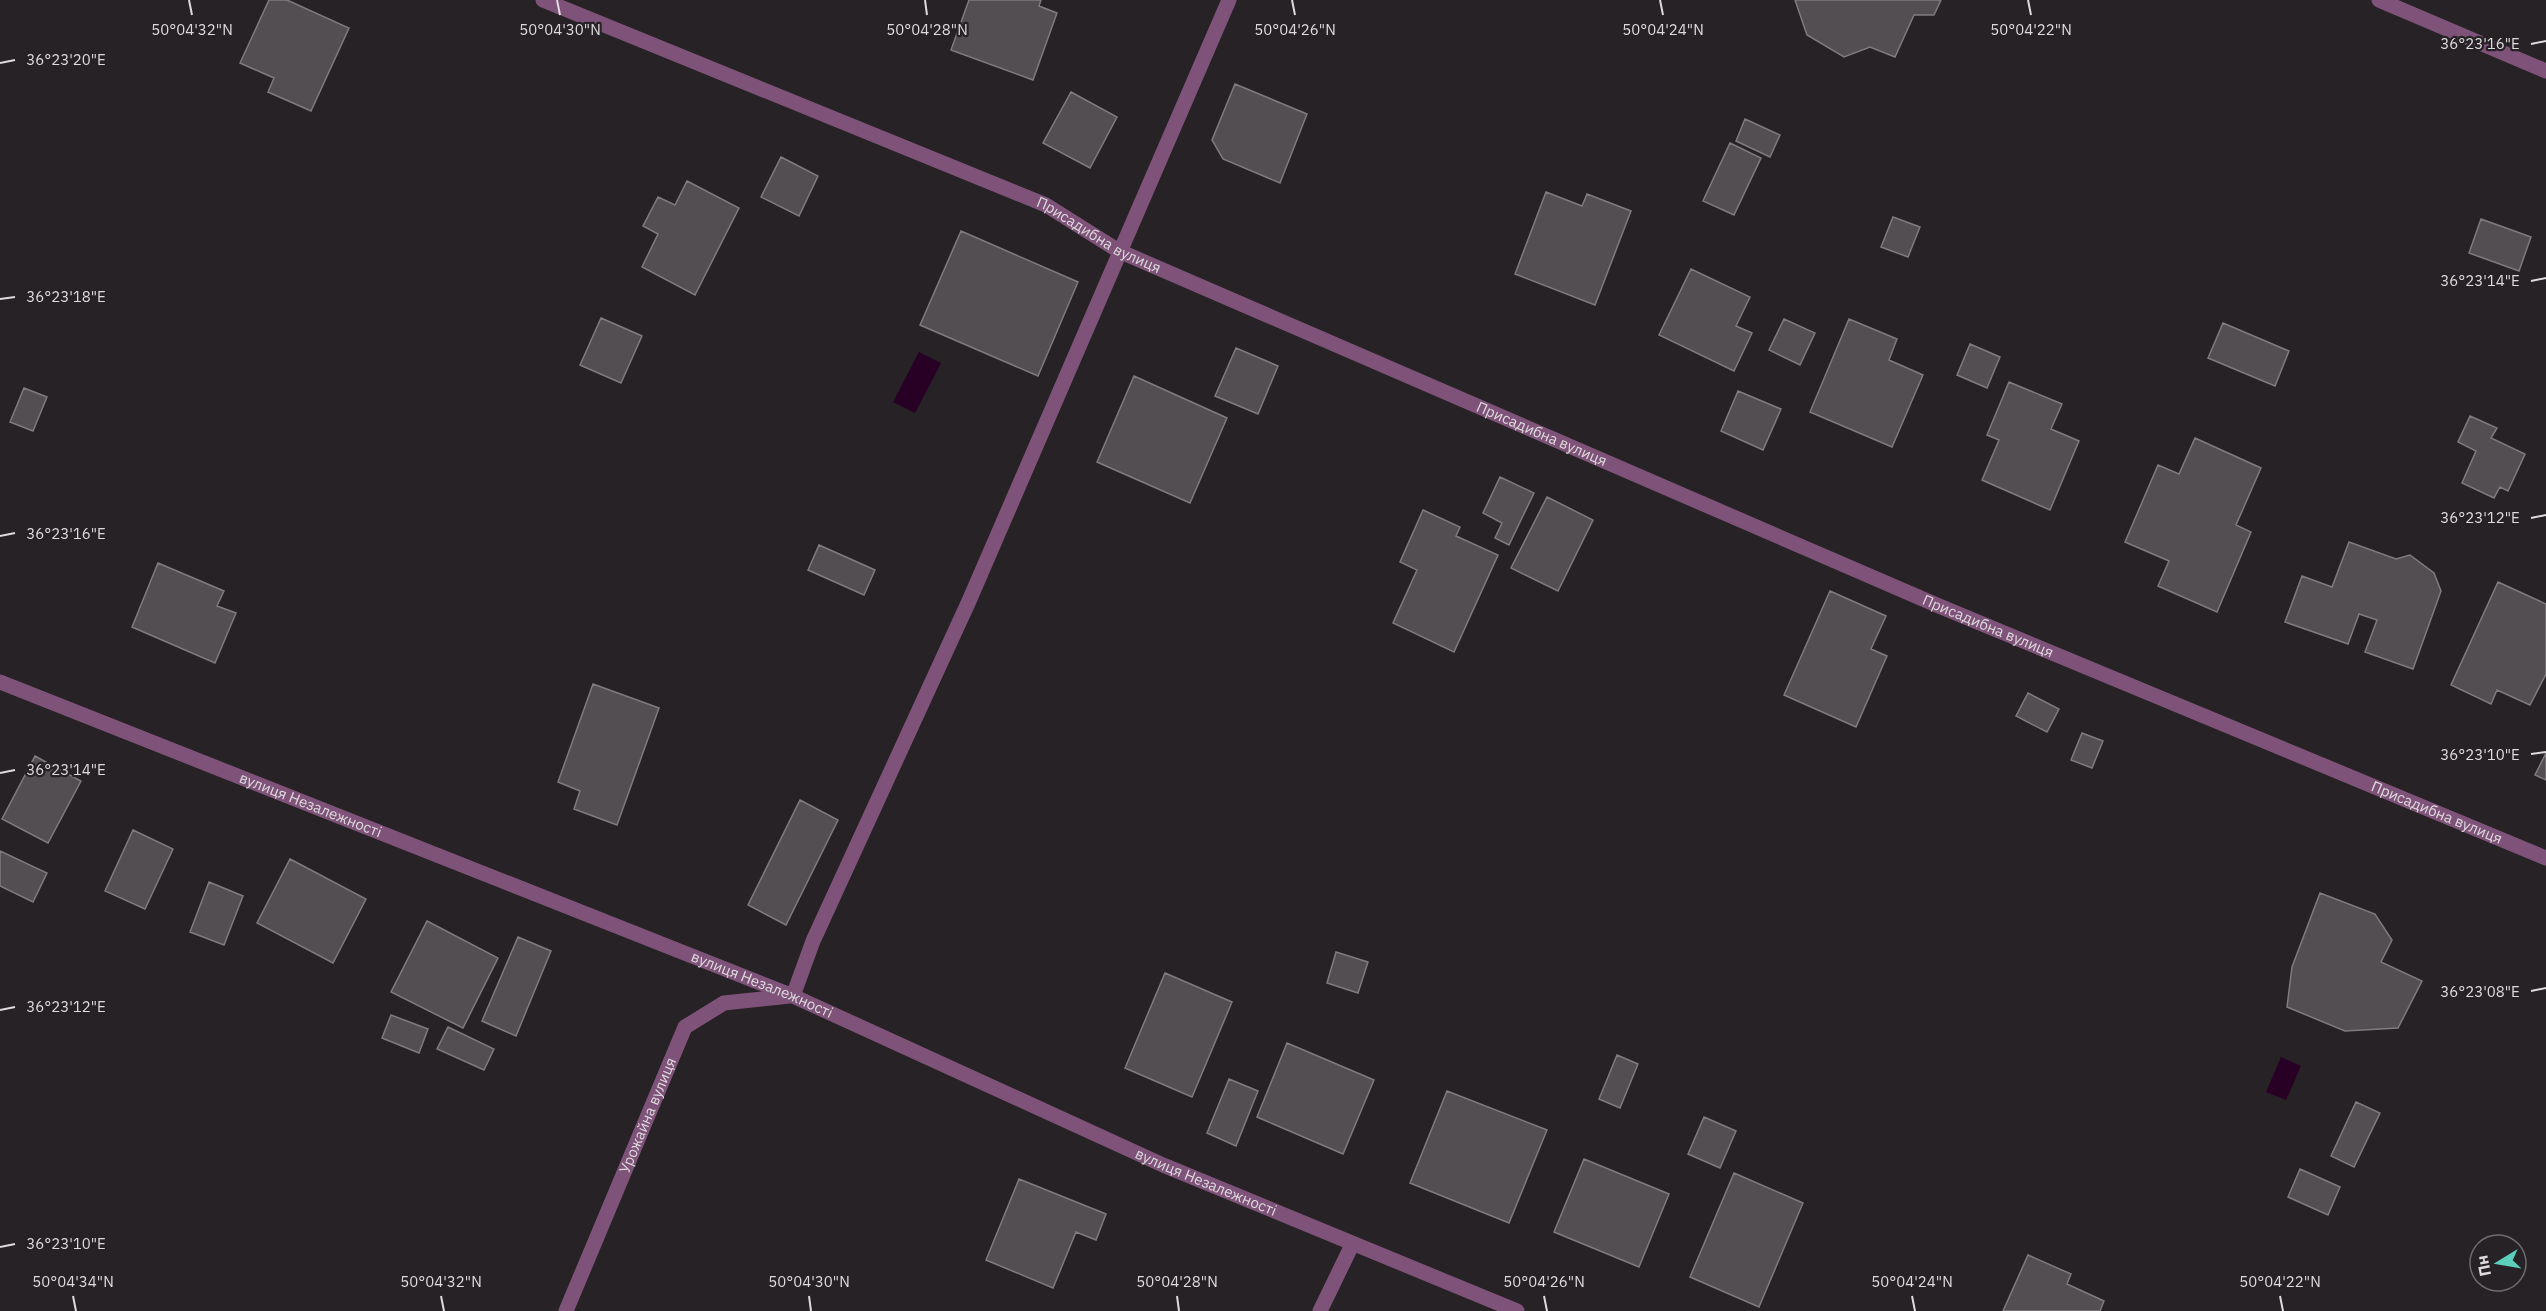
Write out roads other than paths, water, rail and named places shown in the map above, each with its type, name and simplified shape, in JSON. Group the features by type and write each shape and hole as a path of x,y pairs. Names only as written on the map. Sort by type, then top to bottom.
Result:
{"street":[{"name":"Присадибна вулиця","path":"543,0 1046,205 1119,251 1939,606 2546,858"},
{"path":"793,996 813,941 969,600 1229,0"},
{"path":"2379,0 2546,71"},
{"name":"вулиця Незалежності","path":"0,682 793,996 1163,1165 1352,1245 1517,1311"},
{"name":"Урожайна вулиця","path":"566,1311 685,1027 724,1003 793,996"},
{"path":"1320,1311 1352,1245"}]}
